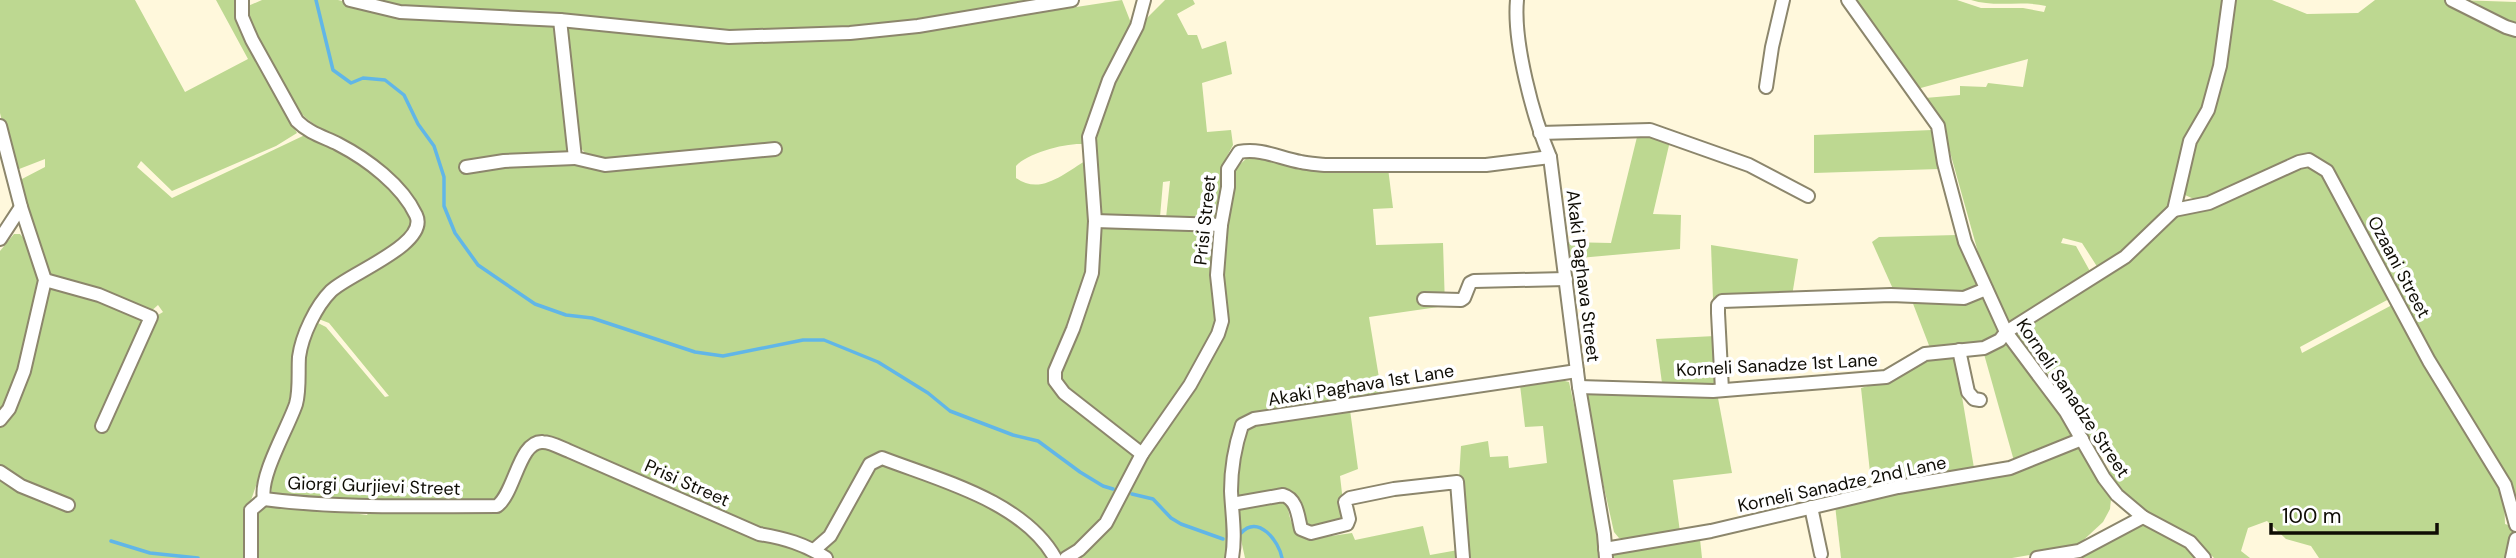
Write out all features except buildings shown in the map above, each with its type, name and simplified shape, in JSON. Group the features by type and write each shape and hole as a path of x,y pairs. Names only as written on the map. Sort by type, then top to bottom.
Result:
{"street":[{"name":"Giorgi Gurjievi Street","path":"242,0 242,17 252,40 297,121 304,128 341,145 372,167 393,184 418,218 416,232 407,243 334,288 317,305 300,353 297,402 264,483 264,499 373,506 497,506 508,494 524,453 533,444"},
{"path":"350,0 400,12 560,20 729,37 850,33 918,26 1072,0"},
{"path":"1142,454 1064,393 1055,381 1055,372 1092,273 1095,221 1089,137 1109,80 1137,26 1144,0"},
{"name":"Akaki Paghava Street","path":"1517,0 1518,39 1540,133 1550,157 1579,387 1605,534 1606,554"},
{"path":"1766,88 1783,0"},
{"name":"Korneli Sanadze Street","path":"1848,0 1938,126 1944,163 1965,242 2006,332 2066,412 2104,478 2117,495 2143,517 2190,542 2204,558"},
{"path":"2174,210 2190,141 2208,110 2220,66 2230,0"},
{"path":"2452,0 2516,30"},
{"path":"560,20 575,158"},
{"path":"0,126 21,206 45,280 24,371 9,409 0,420"},
{"path":"1540,133 1650,130 1749,165 1808,196"},
{"path":"466,167 504,161 575,158 606,164 775,149"},
{"name":"Prisi Street","path":"1066,558 1079,550 1105,523 1142,454 1190,385 1218,334 1222,321 1217,275 1221,225 1228,187 1228,169 1239,152 1250,150 1272,153 1301,162 1325,165 1486,165 1550,157"},
{"name":"Ozaani Street","path":"2174,210 2209,203 2299,162 2309,160 2327,171 2429,361 2505,485 2516,525"},
{"path":"0,239 21,206"},
{"name":"Korneli Sanadze 1st Lane","path":"1579,387 1722,390 1886,377 1925,354 1984,348 2125,257 2174,210"},
{"path":"1095,221 1221,225"},
{"path":"1424,299 1461,300 1470,283 1474,281 1566,279"},
{"path":"45,280 99,295 150,317 102,426"},
{"path":"1722,390 1718,313 1718,305 1722,301 1891,295 1964,298 1986,289"},
{"path":"1959,350 1968,392 1974,399 1980,400"},
{"name":"Akaki Paghava 1st Lane","path":"1232,558 1232,471 1242,425 1254,419 1577,371"},
{"name":"Korneli Sanadze 2nd Lane","path":"1606,554 1898,487 2010,468 2082,439"},
{"name":"Prisi Street","path":"533,444 542,442 569,451 759,534 786,538 827,558"},
{"path":"814,550 830,536 870,464 882,458 972,492 993,503 1045,541 1055,558"},
{"path":"0,472 21,486 68,505"},
{"path":"1232,504 1283,495 1289,497 1294,503 1301,529 1311,533 1347,524 1349,519 1345,502 1350,498 1394,489 1457,482 1463,558"},
{"path":"251,558 251,510 264,499"},
{"path":"1811,507 1821,554"},
{"path":"2037,558 2079,551 2143,517"},
{"path":"2512,558 2516,539"}],"green space":[{"path":"0,0 135,0 185,92 248,59 216,0 236,0 253,55 297,133 276,146 172,191 141,161 137,167 172,198 307,134 367,168 397,193 412,219 412,229 402,242 316,301 293,402 269,463 259,477 248,509 246,558 0,558 0,426 16,403 34,353 49,288 56,285 140,316 143,324 163,312 158,305 149,313 47,275 20,180 45,167 45,159 14,171 0,113"},
{"path":"262,0 338,0 379,10 548,24 556,29 570,151 568,155 505,163 575,161 605,167 769,157 768,149 613,161 588,156 579,146 565,30 567,25 731,40 912,32 1122,0 1131,23 1096,96 1083,144 1047,150 1021,161 1016,166 1016,178 1034,185 1052,181 1087,160 1091,222 1087,276 1049,374 1134,454 1136,461 1114,502 1087,537 1063,556 992,493 876,456 861,466 830,530 817,543 761,532 536,438 499,503 362,503 272,494 270,483 303,353 314,321 326,327 385,397 389,396 329,323 316,318 338,288 418,235 408,196 289,102 246,17 248,6"},
{"path":"365,0 1026,0 1027,3 924,22 730,35 402,8"},
{"path":"1165,0 1193,0 1195,4 1177,14 1188,35 1197,35 1202,49 1226,41 1232,74 1202,83 1207,132 1231,130 1233,145 1226,158 1219,214 1213,221 1166,218 1170,181 1163,182 1160,217 1101,215 1092,138 1101,110 1141,24"},
{"path":"1856,0 1957,0 1981,8 2023,8 2044,12 2046,6 2037,4 1971,0 2225,0 2215,61 2171,210 2126,252 2098,268 2082,243 2063,238 2061,243 2076,246 2091,273 2009,323 1981,263 1943,127 1925,98 1960,95 1960,86 1986,87 1988,83 2023,87 2028,59 1917,89"},
{"path":"2233,0 2272,0 2307,14 2358,13 2375,0 2444,0 2516,34 2516,506 2426,346 2336,173 2318,158 2207,200 2196,200 2185,195 2189,157"},
{"path":"2457,0 2516,2 2516,26"},
{"path":"1932,130 1939,169 1814,173 1814,135"},
{"path":"1651,135 1670,141 1653,214 1681,215 1680,249 1568,259 1566,242 1611,243 1637,137"},
{"path":"1248,157 1275,160 1301,169 1388,168 1393,208 1373,209 1376,245 1443,243 1445,306 1369,317 1382,396 1240,420 1226,558 1075,558 1147,456 1220,340 1225,223 1236,168"},
{"path":"2302,164 2310,165 2326,177 2389,299 2300,347 2302,353 2392,305 2504,495 2505,524 2514,527 2510,558 2319,558 2311,546 2286,539 2267,521 2248,528 2241,551 2250,558 2214,558 2190,534 2162,521 2132,502 2118,488 2110,473 2106,452 2088,439 2065,394 2015,335 2018,329 2182,212"},
{"path":"1102,225 1211,229 1216,235 1218,322 1214,335 1149,442 1138,446 1059,381 1059,371"},
{"path":"14,234 20,234 28,243 40,287 28,344 10,396 0,411 0,251"},
{"path":"1957,235 1982,287 1964,295 1893,289 1872,242 1879,237"},
{"path":"1711,245 1798,259 1792,296 1713,299"},
{"path":"1985,297 2001,333 1977,344 1930,348 1912,301 1968,303"},
{"path":"1715,336 1720,383 1712,389 1662,383 1656,339"},
{"path":"2009,343 2059,410 2073,436 2014,461 1984,354"},
{"path":"1955,355 1974,468 1872,491 1861,388 1878,383 1932,357"},
{"path":"1561,380 1569,382 1601,530 1602,558 1467,558 1459,479 1461,446 1488,441 1490,457 1508,456 1509,468 1547,463 1543,426 1525,427 1520,385"},
{"path":"1582,389 1718,398 1732,473 1673,480 1680,532 1628,539 1619,538 1614,532"},
{"path":"1350,410 1358,469 1340,476 1345,519 1308,530 1296,502 1237,498 1240,441 1245,428 1256,422"},
{"path":"2078,447 2111,499 2110,509 2103,522 2076,547 2012,558 1841,558 1835,505"},
{"path":"538,448 553,448 821,558 253,558 256,513 266,502 367,515 371,509 494,511 526,457"},
{"path":"883,462 952,488 996,510 1034,539 1050,558 833,558 821,550 868,474"},
{"path":"1281,500 1288,505 1295,528 1310,536 1352,533 1355,540 1423,526 1430,555 1458,550 1460,558 1245,558 1234,508"},
{"path":"2145,521 2184,544 2197,558 2062,558"},
{"path":"1700,539 1702,558 1613,558 1612,555"}],"waterway":[{"path":"316,0 333,70 351,83 363,78 385,80 404,95 418,124 434,146 444,177 444,206 455,233 478,265 535,304 566,315 592,318 695,352 723,356 803,340 824,340 878,362 928,393 950,411 1013,435 1038,441 1080,472 1113,489"},
{"path":"1132,494 1153,499 1171,518 1181,524 1223,539"},
{"path":"1241,533 1254,526 1261,528 1277,544 1282,558"},
{"path":"111,541 150,553 198,558"}]}
